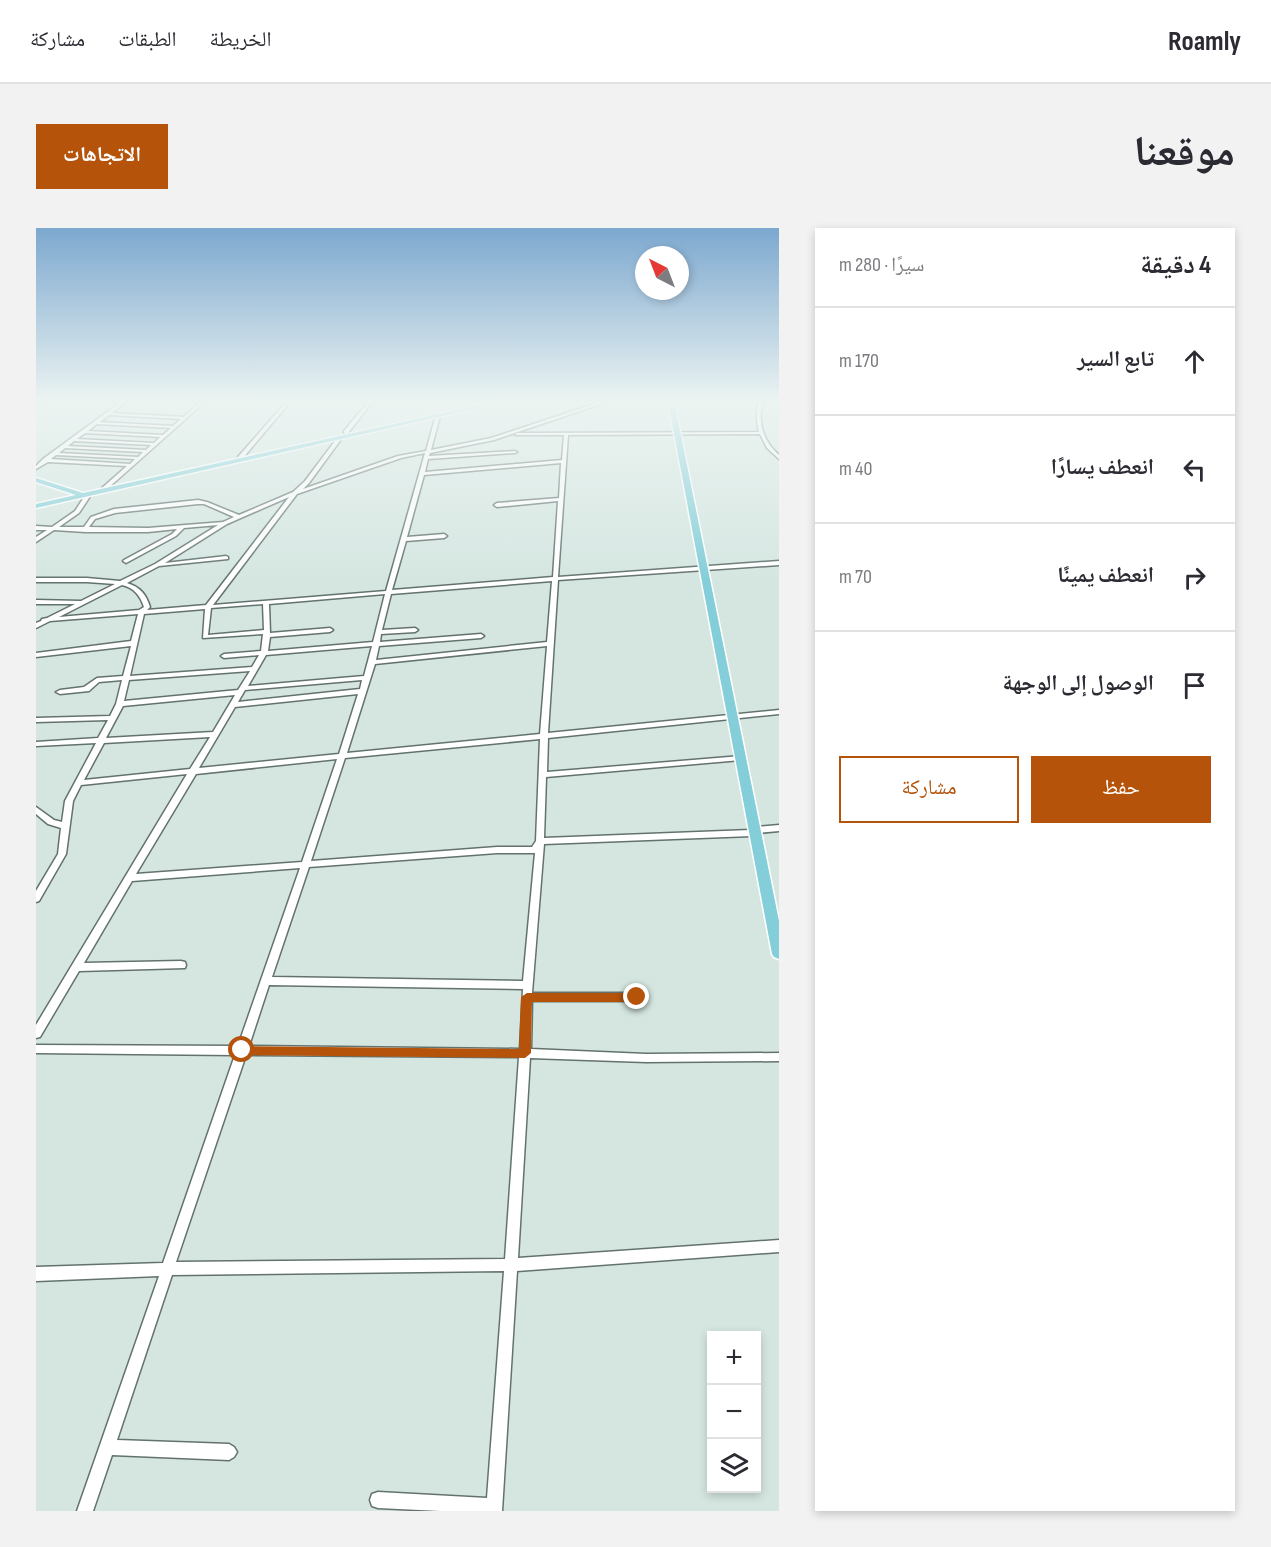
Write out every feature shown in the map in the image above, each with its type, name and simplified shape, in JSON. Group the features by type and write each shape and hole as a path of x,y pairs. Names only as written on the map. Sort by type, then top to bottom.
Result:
{"main road":[{"path":"36,480 84,494 227,461"},
{"path":"36,505 235,461"},
{"path":"683,461 776,926 779,954"}],"street":[{"path":"60,461 131,465"},
{"path":"105,488 136,461"},
{"path":"323,461 307,482 295,493 208,607 205,636 330,630"},
{"path":"36,626 117,583 157,565 225,523 295,493 390,461"},
{"path":"85,1511 343,755 372,662 426,461"},
{"path":"378,1500 494,1509 527,997 540,841 554,579 564,461 422,474"},
{"path":"36,540 77,512 84,494"},
{"path":"497,505 561,499"},
{"path":"85,530 93,518 114,511 198,502 206,503 238,517"},
{"path":"36,528 85,530 181,528 225,523"},
{"path":"126,561 174,535 181,528"},
{"path":"405,539 444,536"},
{"path":"157,565 226,558"},
{"path":"44,620 779,563"},
{"path":"36,580 90,580 134,586 145,599 147,607 142,611 120,704 69,801 62,854 36,899"},
{"path":"36,602 81,602"},
{"path":"36,1034 264,653 267,634 266,603"},
{"path":"379,632 415,630"},
{"path":"224,656 481,636"},
{"path":"36,655 135,643"},
{"path":"372,662 550,644"},
{"path":"60,692 86,688 97,680 254,669"},
{"path":"120,704 367,678"},
{"path":"233,705 362,691"},
{"path":"79,783 779,712"},
{"path":"36,720 112,718"},
{"path":"36,744 215,734"},
{"path":"544,775 741,758"},
{"path":"36,810 51,822 65,826"},
{"path":"540,841 752,833 756,830 779,828"},
{"path":"130,878 497,850 535,850 540,841"},
{"path":"76,967 181,965"},
{"path":"267,981 528,985"},
{"path":"527,997 637,997"},
{"path":"36,1049 525,1053 646,1058 779,1057"},
{"path":"36,1274 166,1269 511,1265 779,1246"},
{"path":"106,1447 229,1452"}],"route":[{"path":"242,1050 525,1053 527,997 637,997"}]}
